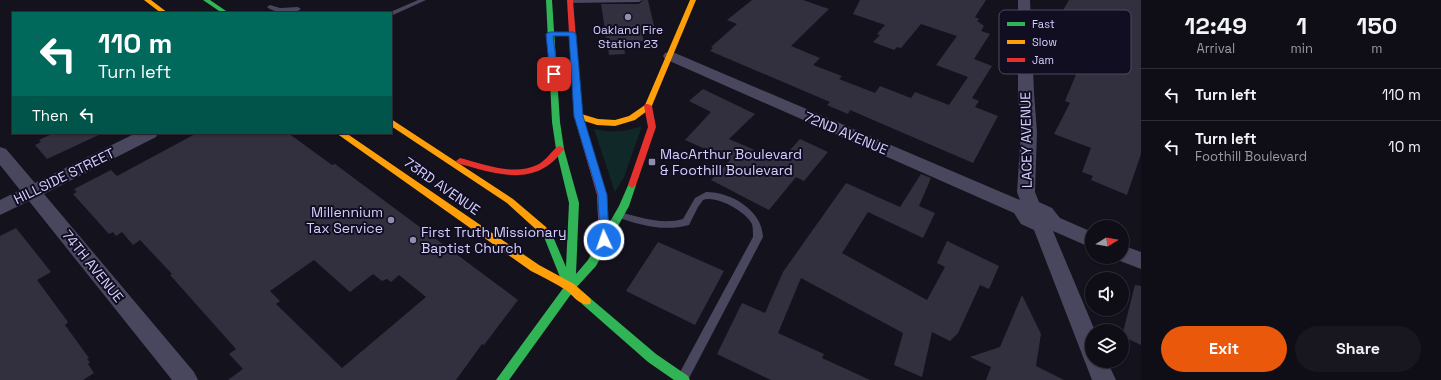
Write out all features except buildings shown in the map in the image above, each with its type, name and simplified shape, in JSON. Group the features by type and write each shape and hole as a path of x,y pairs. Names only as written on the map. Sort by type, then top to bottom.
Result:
{"main road":[{"path":"146,0 164,12"},
{"path":"206,0 224,12"},
{"path":"549,0 550,34 560,149 574,203 570,287"},
{"path":"570,0 578,116 602,195 604,240"},
{"path":"578,116 593,122 620,122 638,116 648,106 693,0"},
{"path":"502,380 570,287 592,263 624,206 652,127 648,106"},
{"name":"73RD AVENUE","path":"392,123 510,201 548,235 570,287"},
{"name":"73RD AVENUE","path":"341,134 535,268 570,287 652,358 684,379"},
{"path":"444,157 506,172 518,172 541,166 560,149"}],"street":[{"name":"LACEY AVENUE","path":"1024,0 1024,10"},
{"name":"72ND AVENUE","path":"670,56 1027,208"},
{"name":"LACEY AVENUE","path":"1026,74 1029,132 1026,186 1027,208"},
{"name":"HILLSIDE STREET","path":"0,208 148,134"},
{"name":"74TH AVENUE","path":"0,153 186,380"},
{"path":"1027,208 1023,213 1025,217 1035,223 1046,224 1085,238"},
{"path":"1046,224 1085,333"},
{"path":"1129,256 1141,261"},
{"path":"1099,368 1104,380"}],"lane":[{"path":"392,14 421,0"},
{"path":"570,0 639,0"},
{"path":"270,8 287,11 298,9"},
{"path":"550,34 573,34"},
{"path":"619,215 665,226 676,226 686,222 700,198 706,195 714,195 735,204 746,211 753,218 757,226 758,237 684,379"}],"green space":[{"path":"642,126 624,177 615,192 594,129 618,131 630,130"}],"traffic: fast":[{"path":"206,0 224,12"},
{"path":"549,0 556,122 560,149 574,203 570,287"},
{"path":"502,380 570,287 592,263 624,206 632,185"},
{"path":"543,230 548,235 568,284"},
{"path":"586,301 652,358 684,380"}],"traffic: slow":[{"path":"147,0 164,12"},
{"path":"578,116 597,122 615,123 632,118 648,106 693,0"},
{"path":"392,123 510,201 543,230"},
{"path":"341,134 535,268 570,287 586,301"}],"traffic: jam":[{"path":"570,0 578,116 602,195 604,240"},
{"path":"632,185 652,127 648,106"},
{"path":"460,161 512,173 523,172 542,166 560,149"}],"place":[{"name":"Oakland Fire Station 23","path":"628,17"},
{"name":"MacArthur Boulevard & Foothill Boulevard","path":"652,162"},
{"name":"Millennium Tax Service","path":"391,220"},
{"name":"First Truth Missionary Baptist Church","path":"413,240"}],"route":[{"path":"554,74 550,34 573,34 578,116 602,195 604,240"}]}
